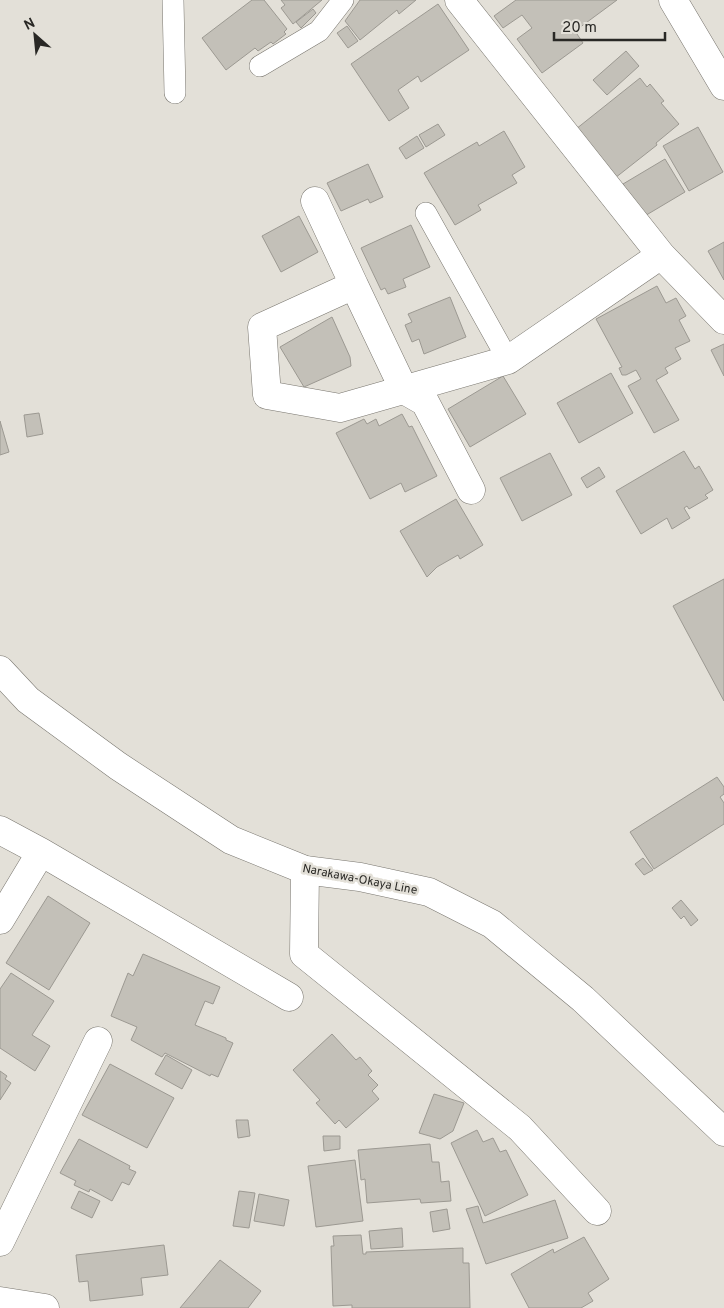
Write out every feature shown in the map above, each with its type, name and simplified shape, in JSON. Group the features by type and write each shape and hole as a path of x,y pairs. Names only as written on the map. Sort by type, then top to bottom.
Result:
{"street":[{"path":"459,0 661,255 724,320"},
{"path":"673,0 724,86"},
{"path":"314,201 404,390 425,402 471,490"},
{"path":"354,285 262,327 267,395 340,408 508,360 661,255"},
{"name":"Narakawa-Okaya Line","path":"0,670 28,700 118,766 231,840 305,870 360,877 429,892 492,924 582,999 724,1132"},
{"path":"0,830 289,997"},
{"path":"0,920 41,852"},
{"path":"305,870 304,954 520,1128 597,1212"},
{"path":"0,1242 98,1041"},
{"path":"0,1301 45,1308"}],"lane":[{"path":"173,0 174,93"},
{"path":"260,66 319,31 343,0"},
{"path":"426,213 508,360"}],"building":[{"path":"252,0 264,0 287,29 284,32 286,34 273,44 271,42 258,51 255,48 226,70 202,38"},
{"path":"281,0 322,0 293,24 281,8 285,5"},
{"path":"360,0 416,0 399,14 397,10 360,40 345,21"},
{"path":"516,0 617,0 575,31 583,43 542,73 517,39 532,28 522,15 503,28 494,16"},
{"path":"438,4 469,50 421,82 418,76 398,90 409,108 389,121 351,64"},
{"path":"313,9 316,13 301,28 296,22"},
{"path":"347,26 358,41 348,48 337,33"},
{"path":"626,51 639,66 607,95 593,80"},
{"path":"640,78 647,87 650,84 664,101 661,103 679,124 656,143 657,145 615,178 571,133"},
{"path":"438,124 445,135 426,147 419,135"},
{"path":"698,127 723,172 689,191 663,146"},
{"path":"504,131 525,167 512,175 517,183 478,205 481,210 455,225 424,173 477,142 479,146"},
{"path":"417,136 424,148 406,159 399,148"},
{"path":"665,159 685,192 643,217 623,184"},
{"path":"368,164 383,197 370,203 368,199 341,211 327,183"},
{"path":"299,216 318,252 281,272 262,236"},
{"path":"411,225 430,267 403,279 406,287 388,294 385,288 381,290 361,248"},
{"path":"724,242 724,280 708,251"},
{"path":"657,286 666,303 676,298 686,316 679,320 690,341 675,348 681,359 665,368 668,373 656,380 679,420 654,433 628,386 641,379 636,370 622,375 619,368 622,367 596,319"},
{"path":"450,297 466,337 424,354 419,339 412,342 405,325 412,322 408,314"},
{"path":"332,317 350,357 351,366 304,387 280,347"},
{"path":"724,344 724,376 711,350"},
{"path":"611,373 633,413 579,443 557,403"},
{"path":"503,376 526,414 470,447 448,409"},
{"path":"39,413 43,434 27,437 24,415"},
{"path":"402,414 409,427 412,426 437,476 405,492 401,483 370,499 336,433 364,419 367,424 376,419 379,426"},
{"path":"0,421 9,452 0,455"},
{"path":"684,451 695,469 699,466 713,490 705,495 708,498 689,509 687,506 684,508 690,518 672,529 667,518 641,534 616,491"},
{"path":"550,453 572,495 522,521 500,478"},
{"path":"599,467 605,477 587,488 581,478"},
{"path":"456,499 483,545 460,559 458,555 437,567 427,577 400,531"},
{"path":"724,579 724,701 673,606"},
{"path":"717,777 724,787 724,794 720,797 724,803 724,824 654,869 630,832"},
{"path":"643,858 653,870 644,875 635,864"},
{"path":"48,896 90,923 49,990 6,963"},
{"path":"681,900 698,920 691,926 684,916 681,919 672,908"},
{"path":"143,954 220,987 213,1004 205,1001 195,1025 226,1038 226,1040 233,1043 218,1077 211,1074 210,1076 165,1053 162,1057 131,1040 137,1027 111,1016 128,973 133,976"},
{"path":"11,973 54,1001 32,1035 50,1046 35,1071 0,1048 0,989"},
{"path":"332,1034 356,1060 360,1057 372,1071 368,1075 378,1085 372,1091 379,1099 346,1128 339,1120 335,1124 316,1103 320,1100 293,1070"},
{"path":"166,1055 192,1070 182,1089 155,1074"},
{"path":"110,1064 174,1098 147,1148 82,1115"},
{"path":"0,1071 7,1076 5,1079 11,1083 0,1100"},
{"path":"434,1094 464,1103 453,1131 440,1139 419,1133"},
{"path":"236,1120 248,1120 250,1136 238,1138"},
{"path":"477,1130 483,1142 493,1138 500,1152 506,1150 528,1195 485,1216 451,1143"},
{"path":"323,1136 340,1136 340,1149 324,1151"},
{"path":"79,1139 130,1166 129,1169 136,1172 129,1185 122,1182 112,1201 90,1189 89,1192 74,1185 76,1181 60,1173"},
{"path":"430,1144 432,1162 439,1162 441,1182 449,1181 451,1201 421,1203 420,1199 367,1203 365,1179 361,1180 358,1150"},
{"path":"355,1160 363,1221 316,1227 308,1166"},
{"path":"79,1191 100,1201 92,1218 71,1208"},
{"path":"239,1191 255,1193 249,1228 233,1226"},
{"path":"259,1194 289,1200 284,1226 254,1221"},
{"path":"555,1200 568,1238 486,1264 466,1209 478,1206 483,1223"},
{"path":"447,1209 450,1229 433,1232 430,1212"},
{"path":"402,1228 403,1247 371,1249 369,1231"},
{"path":"361,1235 363,1254 366,1254 366,1252 463,1248 463,1263 469,1263 470,1308 352,1308 352,1305 333,1306 331,1246 334,1246 333,1236"},
{"path":"584,1237 609,1279 588,1293 593,1301 581,1308 529,1308 511,1274 553,1249 554,1253"},
{"path":"164,1245 168,1275 141,1278 143,1295 90,1301 88,1281 79,1282 76,1255"},
{"path":"220,1260 261,1291 248,1308 180,1308"}]}
